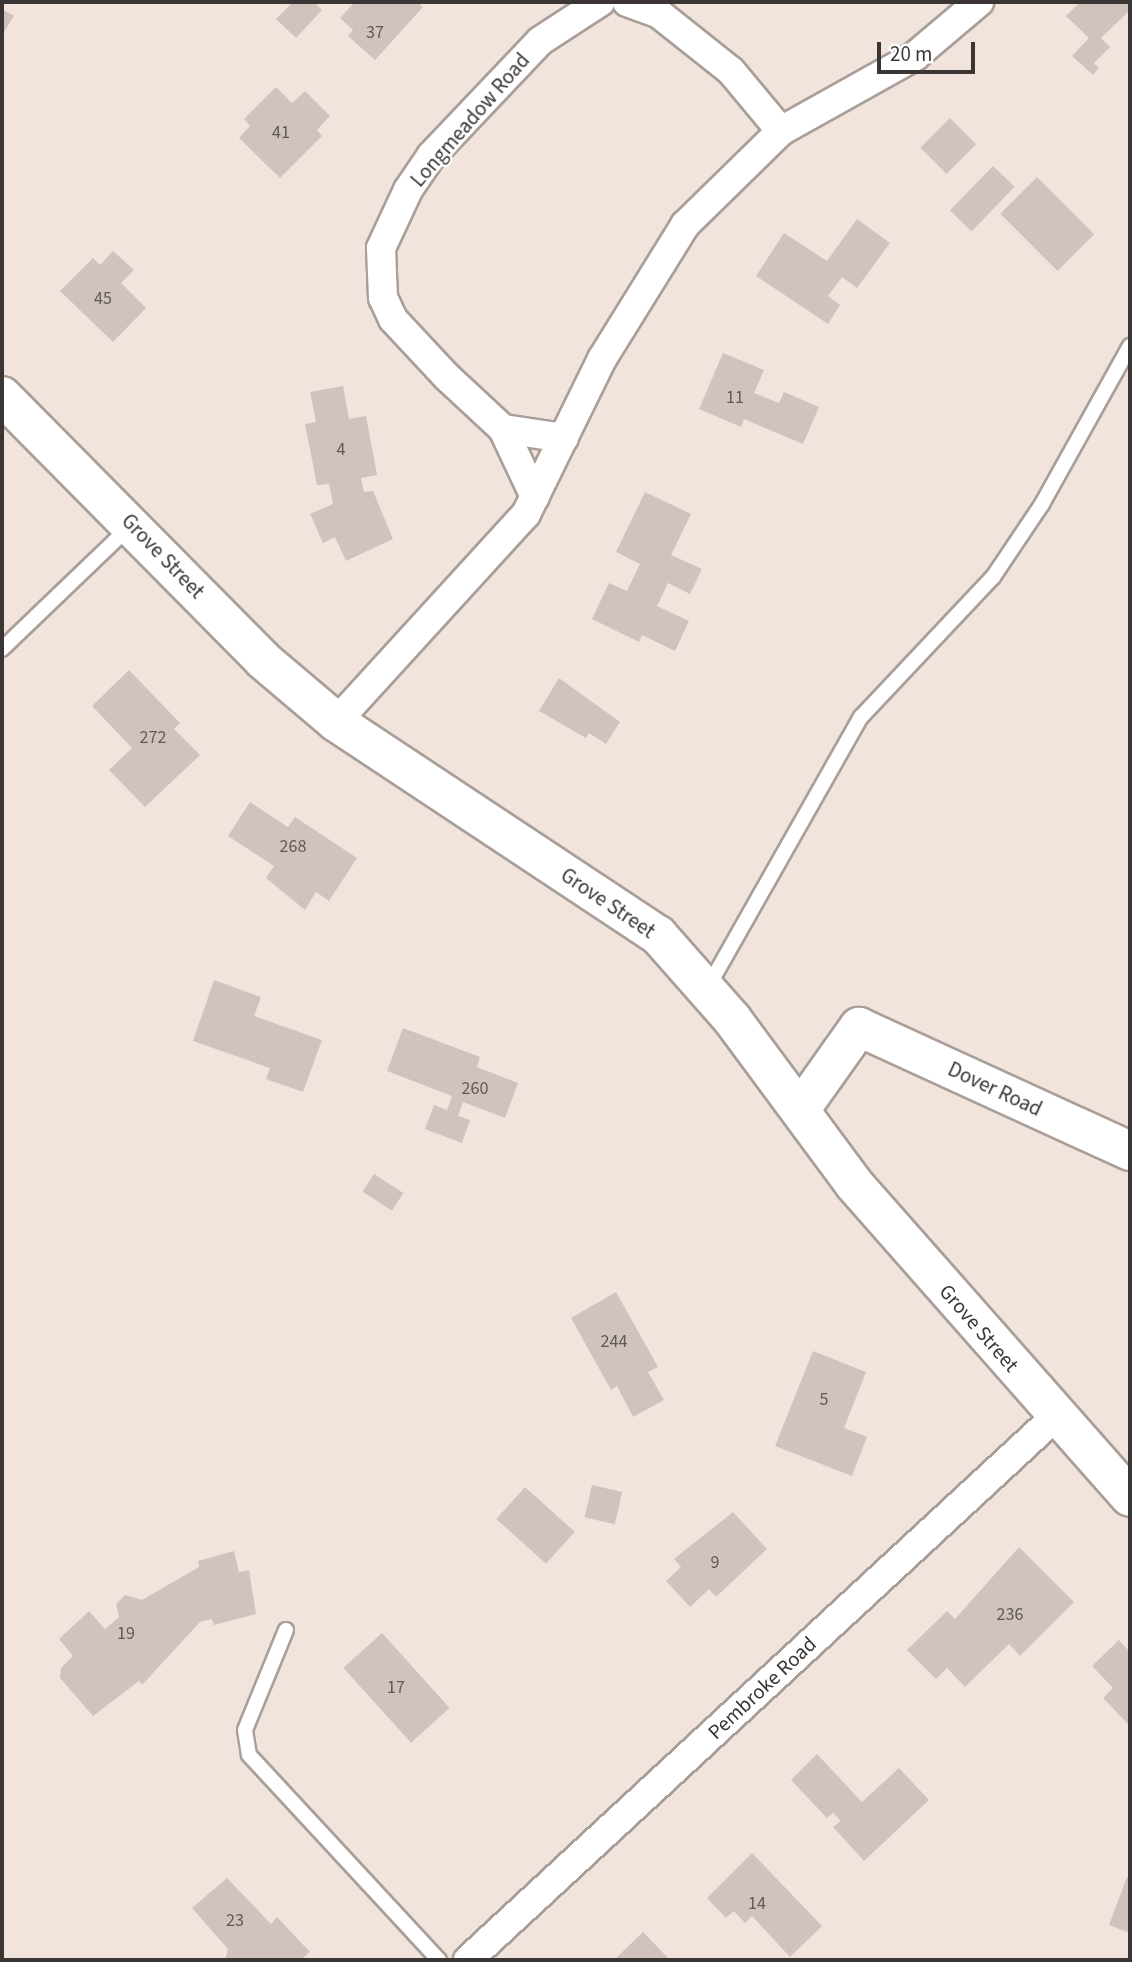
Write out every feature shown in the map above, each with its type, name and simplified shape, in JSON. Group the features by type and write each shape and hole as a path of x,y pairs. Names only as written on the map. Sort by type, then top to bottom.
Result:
{"street":[{"name":"Longmeadow Road","path":"535,497 503,429 393,319 383,298 380,248 408,190 432,156 540,41 600,2"},
{"path":"336,722 484,566 535,497 614,339 678,234 781,131 942,36 979,2"},
{"path":"644,5 731,71 781,131"},
{"name":"Grove Street","path":"2,396 132,524 262,660 336,722 657,935 707,988 854,1184 1130,1497"},
{"path":"503,429 564,438"},
{"name":"Dover Road","path":"800,1110 859,1027 1130,1151"},
{"name":"Pembroke Road","path":"468,1960 1056,1416"}],"lane":[{"path":"707,988 862,717 993,577 1042,504 1130,346"},
{"path":"2,649 132,524"},
{"path":"286,1630 245,1730 250,1755 439,1960"}],"building":[{"path":"293,2 314,2 322,10 296,38 276,19"},
{"path":"355,2 417,2 423,7 375,60 348,36 353,30 340,18"},
{"path":"1080,2 1130,2 1130,10 1101,38 1110,47 1094,63 1099,68 1093,75 1072,56 1089,38 1066,16"},
{"path":"2,9 14,16 2,35"},
{"path":"276,87 292,103 305,91 330,116 317,130 322,136 280,178 239,138 250,126 244,119"},
{"path":"950,118 976,144 946,174 920,148"},
{"path":"993,166 1015,187 972,231 950,211"},
{"path":"1037,177 1094,234 1058,271 1000,214"},
{"path":"857,219 890,243 857,288 842,277 828,296 840,305 828,324 756,276 784,233 827,261"},
{"path":"113,251 134,270 121,283 146,308 113,342 60,291 93,258 100,265"},
{"path":"723,353 764,370 754,393 779,403 784,392 819,407 803,444 744,419 741,427 699,409"},
{"path":"343,386 349,419 366,416 377,475 361,478 364,492 373,491 393,539 346,561 335,537 323,543 310,514 333,504 329,484 317,485 305,424 316,422 310,392"},
{"path":"645,492 691,514 671,555 702,569 690,594 668,583 657,606 689,621 675,651 642,635 639,642 592,619 609,583 627,591 640,564 616,552"},
{"path":"129,670 180,723 174,729 200,755 145,807 109,770 132,748 92,706"},
{"path":"559,678 620,722 606,744 589,733 586,738 539,711"},
{"path":"250,802 288,827 295,817 357,858 329,901 316,892 305,910 266,878 274,866 228,836"},
{"path":"214,980 261,997 254,1016 322,1040 303,1092 266,1079 270,1068 193,1041"},
{"path":"403,1028 480,1057 477,1067 518,1083 505,1118 463,1102 458,1116 470,1120 462,1143 425,1129 434,1105 447,1110 452,1096 387,1071"},
{"path":"374,1174 403,1193 392,1211 363,1192"},
{"path":"616,1292 658,1367 648,1372 664,1400 633,1417 617,1386 611,1390 571,1318"},
{"path":"813,1351 866,1372 844,1428 867,1437 852,1476 775,1446"},
{"path":"592,1485 622,1492 615,1524 585,1517"},
{"path":"525,1487 575,1532 546,1564 496,1519"},
{"path":"733,1512 767,1549 716,1597 709,1589 690,1607 666,1581 681,1567 674,1559"},
{"path":"1019,1547 1074,1602 1020,1656 1009,1644 965,1687 947,1668 936,1679 907,1650 947,1611 955,1619"},
{"path":"234,1551 239,1572 249,1570 256,1614 214,1625 212,1619 200,1622 142,1685 139,1681 93,1716 60,1678 61,1668 73,1656 59,1639 89,1611 105,1629 119,1617 116,1604 125,1595 142,1600 199,1567 198,1561"},
{"path":"382,1633 450,1708 411,1743 343,1668"},
{"path":"1119,1640 1130,1652 1130,1726 1103,1698 1113,1688 1092,1666"},
{"path":"817,1754 862,1802 899,1768 929,1800 864,1861 833,1827 841,1821 833,1813 827,1818 791,1780"},
{"path":"752,1853 822,1926 790,1957 752,1916 745,1923 734,1911 726,1918 707,1898"},
{"path":"1127,1877 1130,1878 1130,1933 1109,1925"},
{"path":"227,1878 271,1924 277,1917 310,1952 301,1960 225,1960 228,1949 192,1908"},
{"path":"643,1932 670,1960 614,1960"}]}
